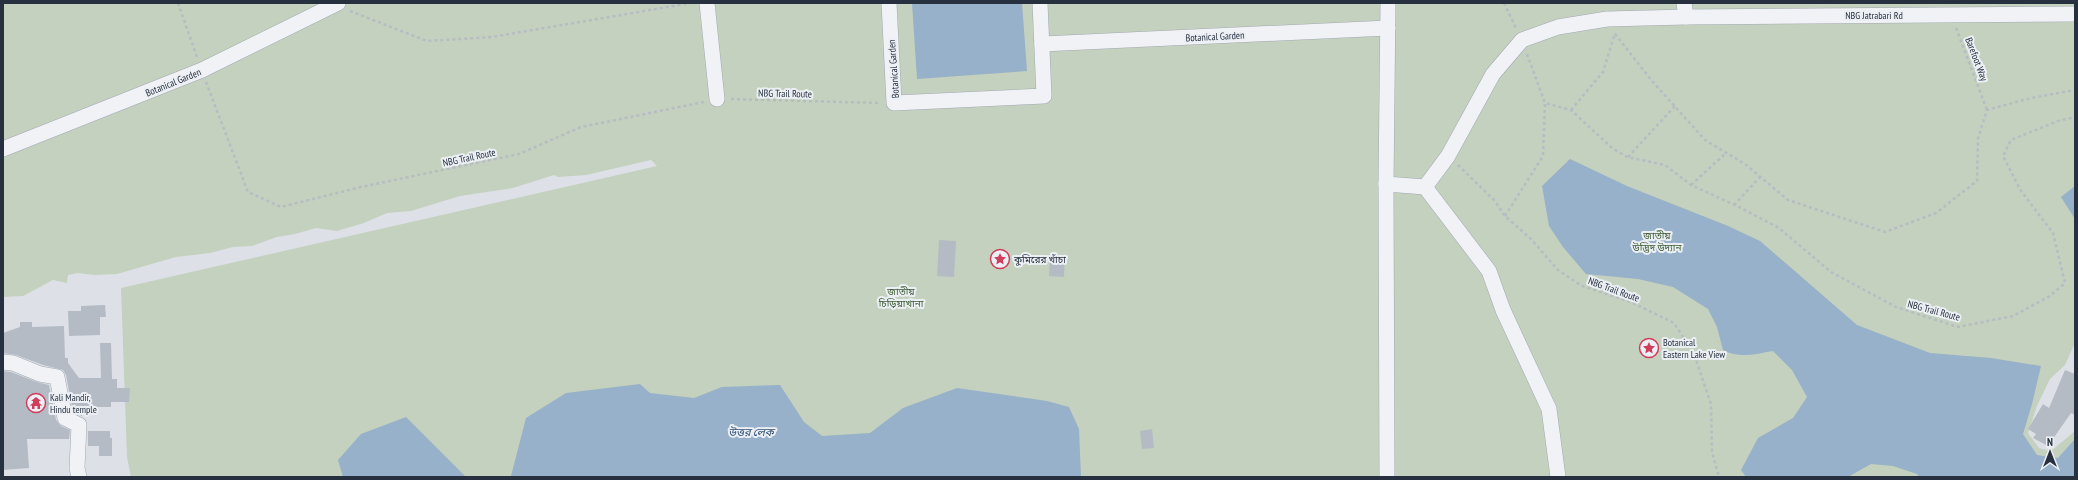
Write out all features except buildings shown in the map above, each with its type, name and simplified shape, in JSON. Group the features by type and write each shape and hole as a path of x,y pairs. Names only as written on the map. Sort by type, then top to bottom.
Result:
{"street":[{"path":"707,3 717,99"},
{"name":"Botanical Garden","path":"889,3 894,103 1044,96 1040,3"},
{"path":"1388,3 1386,184 1388,477"},
{"name":"Botanical Garden","path":"3,149 202,70 336,4"},
{"name":"NBG Jatrabari Rd","path":"1425,187 1448,156 1493,74 1522,40 1558,27 1607,19 1685,10 1951,15 2075,14"},
{"name":"Botanical Garden","path":"1042,44 1388,28"},
{"path":"1386,184 1425,187 1489,271 1504,310 1549,409 1558,477"},
{"path":"3,362 13,363 40,374 57,377 65,418 79,425 77,468 79,477"}],"path":[{"name":"NBG Trail Route","path":"178,3 248,192 280,207 361,187 519,154 581,127 717,99 894,103"},
{"path":"336,4 427,41 492,37 691,3"},
{"name":"Barefoot Way","path":"1951,15 1987,110"},
{"path":"1607,19 1615,33 1705,140 1745,164 1788,200 1885,232 1936,213 1977,181 1978,138 1987,110 2031,98 2075,90"},
{"path":"1571,110 1603,72 1615,33"},
{"name":"NBG Trail Route","path":"1505,216 1543,156 1545,103 1571,110 1612,148 1627,157 1665,165 1691,185 1779,228 1831,272 1896,307 1958,327 2013,316 2050,296 2065,283 2053,233 2021,191 2003,156 2011,140 2058,121 2075,117"},
{"path":"1627,157 1675,106"},
{"path":"1691,185 1726,152"},
{"name":"NBG Trail Route","path":"1448,156 1495,201 1505,216 1531,238 1558,270 1582,286 1630,302 1674,323 1694,354 1711,404 1712,452 1719,477"},
{"path":"1734,205 1760,177"}],"green space":[{"name":"জাতীয় উদ্ভিদ উদ্যান","path":"3,3 2075,3 2075,343 2065,365 2050,379 2037,406 2028,433 2039,448 2051,451 2075,431 2075,477 131,477 127,457 121,288 657,166 651,160 586,175 558,177 554,175 513,188 460,196 411,211 387,213 364,223 337,231 316,228 277,237 252,246 233,247 210,253 176,257 117,274 94,275 78,273 68,275 67,283 53,280 23,296 3,297"}],"water":[{"path":"912,3 1022,3 1027,71 917,79"},
{"path":"1570,159 1627,186 1728,226 1760,241 1857,325 1930,353 1991,358 2041,366 2023,434 2037,455 2058,458 2075,439 2075,477 1919,477 1917,474 1893,466 1871,464 1848,477 1746,477 1741,470 1758,438 1793,418 1807,397 1792,370 1773,351 1742,355 1729,353 1723,350 1717,327 1708,309 1673,287 1638,279 1586,274 1563,247 1549,226 1542,186"},
{"path":"2075,186 2075,219 2061,197"},
{"name":"উত্তর লেক","path":"640,384 650,393 694,398 722,387 780,385 804,422 822,436 870,433 903,408 957,388 1047,401 1069,407 1079,429 1081,477 507,477 511,476 526,418 566,393"},
{"path":"406,417 466,477 343,477 338,460 361,434"}],"place":[{"name":"কুমিরের খাঁচা","path":"1000,259"},
{"name":"Botanical Eastern Lake View","path":"1649,348"},
{"name":"Kali Mandir, Hindu temple","path":"36,403"}],"park label":[{"name":"জাতীয় চিড়িয়াখানা","path":"901,296"}]}
